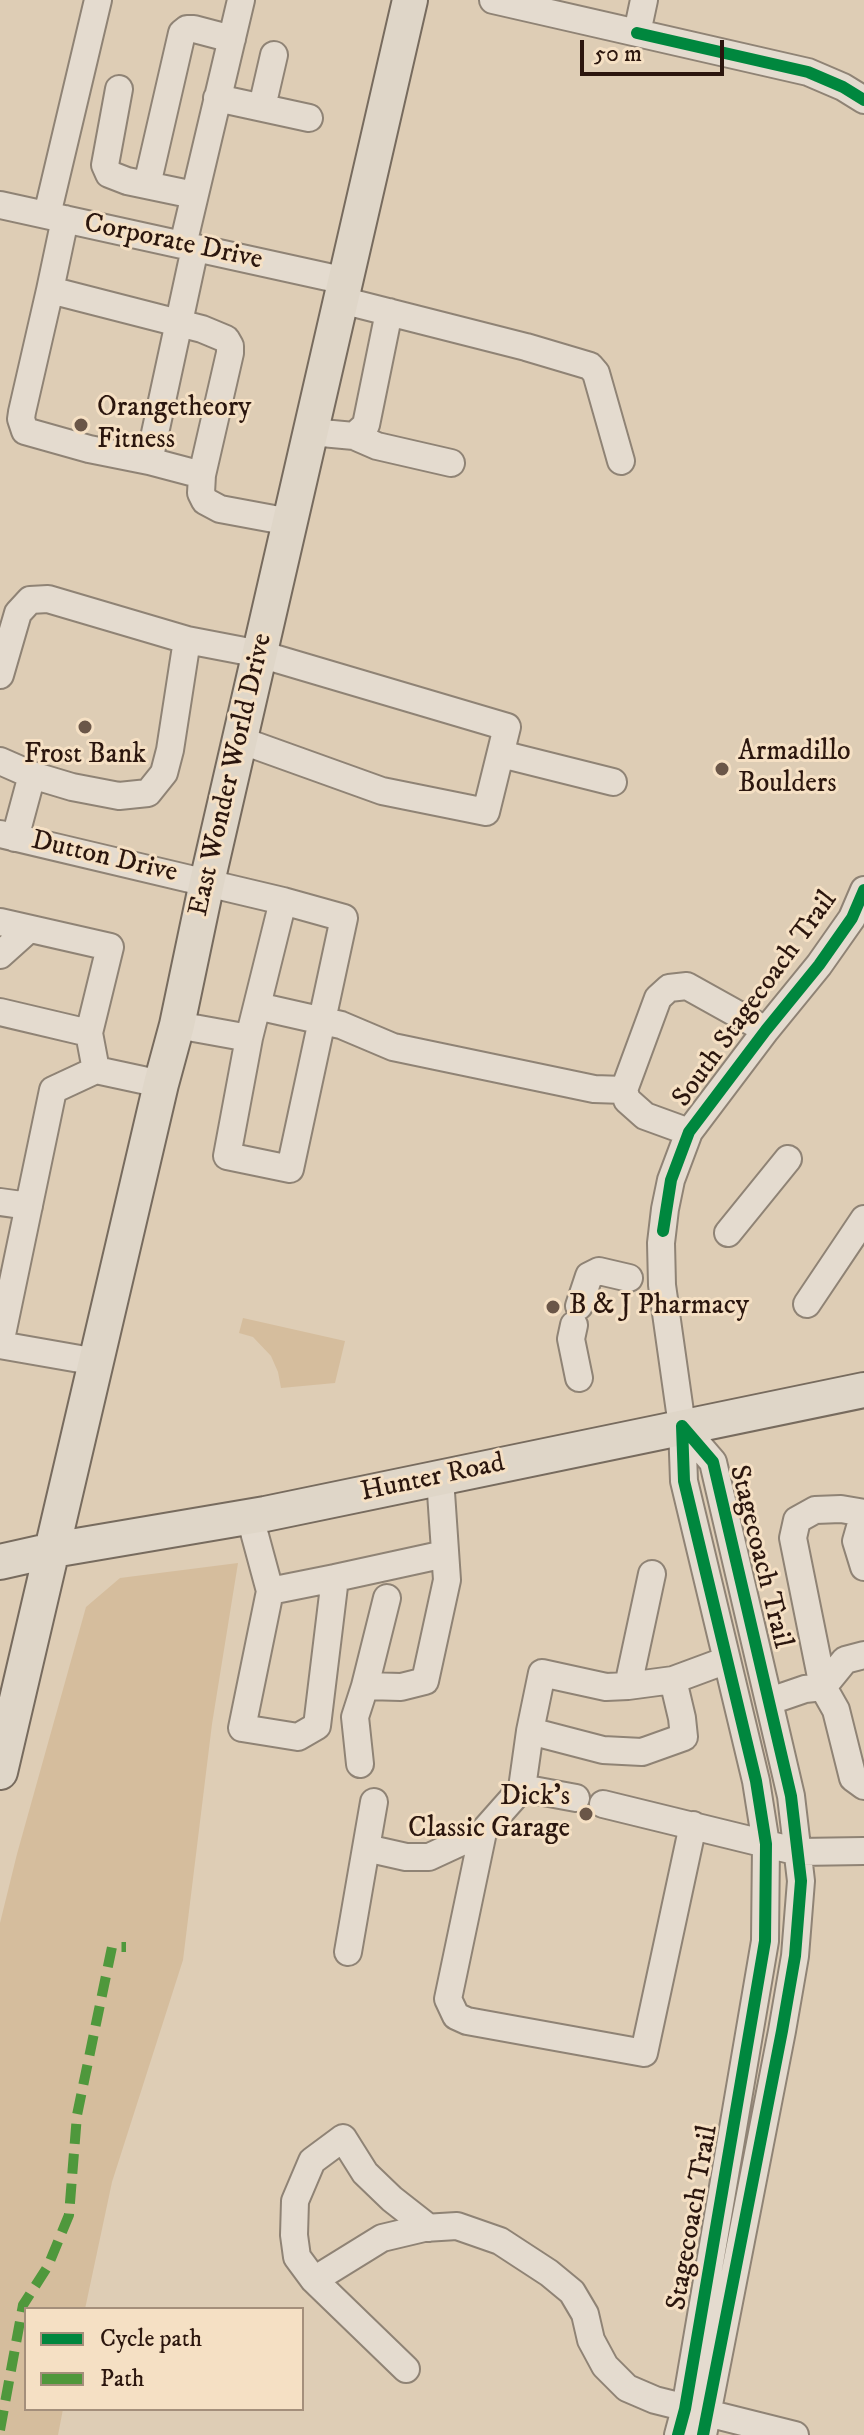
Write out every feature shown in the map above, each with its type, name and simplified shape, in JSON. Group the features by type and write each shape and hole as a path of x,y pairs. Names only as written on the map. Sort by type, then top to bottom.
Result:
{"main road":[{"name":"East Wonder World Drive","path":"0,1772 177,1025 207,882 410,0"},
{"name":"Hunter Road","path":"0,1562 53,1550 250,1517 682,1426 862,1397"}],"street":[{"path":"98,0 56,217 50,290 21,419 25,431 202,475"},
{"path":"149,461 179,322 194,195 241,0"},
{"path":"493,0 808,72 864,100"},
{"path":"637,33 644,0"},
{"path":"147,185 182,33 194,29 232,39"},
{"path":"262,107 274,55"},
{"path":"119,89 105,165 109,174 194,195"},
{"path":"217,98 309,118"},
{"name":"Corporate Drive","path":"0,205 189,247 344,291 389,312 590,366 596,373 621,461"},
{"path":"50,290 179,322 226,339 230,346 202,475 201,493 205,501 220,509 290,522"},
{"path":"354,436 366,425 389,312"},
{"path":"311,432 354,436 377,446 451,463"},
{"path":"0,675 18,613 30,600 48,599 187,640 260,654 507,727 486,812 382,791 240,740"},
{"path":"0,761 72,787 119,796 148,793 164,773 170,750 187,640"},
{"path":"501,754 613,782"},
{"path":"8,836 32,775"},
{"name":"Dutton Drive","path":"8,836 207,882 344,918 321,1020"},
{"name":"South Stagecoach Trail","path":"682,1426 662,1285 661,1243 671,1180 689,1132 819,965 852,918 864,890"},
{"path":"283,901 249,1038 227,1156 290,1169 321,1020"},
{"path":"0,922 110,947 89,1033 96,1070"},
{"path":"0,955 29,929"},
{"path":"689,1132 645,1116 627,1100 624,1090 658,998 669,988 687,986 766,1030"},
{"path":"0,998 46,1009 57,1026"},
{"path":"257,1006 341,1025 393,1047 594,1089 624,1090"},
{"path":"0,1012 89,1033"},
{"path":"177,1025 249,1038"},
{"path":"97,1362 0,1344 53,1090 96,1070 161,1084"},
{"path":"728,1233 788,1159"},
{"path":"0,1202 29,1206"},
{"path":"807,1304 864,1219"},
{"path":"579,1378 571,1339 589,1276 599,1271 629,1278"},
{"name":"Stagecoach Trail","path":"682,1426 684,1481 756,1781 766,1844 765,1941 698,2419"},
{"name":"Stagecoach Trail","path":"678,2435 698,2419 795,1956 801,1881 791,1796 713,1462 682,1426"},
{"path":"365,1686 401,1687 425,1681 447,1580 440,1478"},
{"path":"864,1567 856,1541 864,1513 841,1509 815,1510 797,1520 793,1538 823,1687 836,1710 853,1778 864,1786"},
{"path":"250,1517 270,1591 242,1728 298,1737 317,1726 335,1578"},
{"path":"270,1591 445,1554"},
{"path":"628,1686 652,1574"},
{"path":"360,1764 355,1717 387,1598"},
{"path":"770,1701 805,1689 823,1687 845,1660 864,1655"},
{"path":"366,1848 406,1857 429,1857 483,1832 522,1788 542,1673 606,1687 628,1686 673,1680 727,1660"},
{"path":"530,1731 603,1750 642,1752 684,1737 673,1680"},
{"path":"522,1788 576,1798"},
{"path":"348,1952 374,1802"},
{"path":"603,1804 799,1852 864,1851"},
{"path":"483,1832 448,1999 456,2016 467,2021 644,2053 693,1825"},
{"path":"406,2369 314,2280 297,2257 295,2201 312,2161 343,2138 365,2173 429,2228"},
{"path":"314,2280 382,2238 429,2228 457,2226 500,2241 572,2292 585,2314 591,2340 605,2366 627,2388 698,2419 795,2435"}],"shaded area":[{"path":"243,1318 345,1341 335,1383 281,1388 271,1356 253,1337 239,1333"},
{"path":"238,1563 212,1724 183,1960 112,2182 85,2307 24,2307 24,2411 63,2411 58,2435 0,2435 0,1923 86,1607 120,1578"}],"marked path":[{"path":"0,2430 23,2305 48,2266 69,2215 77,2115 112,1947 126,1947"}],"cycle path":[{"path":"637,33 808,72 864,100"},
{"path":"663,1231 671,1180 689,1132 819,965 852,918 864,890"},
{"path":"682,1426 713,1462 791,1796 801,1881 795,1956 782,2031 703,2435"},
{"path":"678,2435 765,1941 766,1844 756,1781 684,1481 682,1426"}],"place":[{"name":"Orangetheory Fitness","path":"81,425"},
{"name":"Frost Bank","path":"85,727"},
{"name":"Armadillo Boulders","path":"722,769"},
{"name":"B & J Pharmacy","path":"553,1307"},
{"name":"Dick's Classic Garage","path":"586,1814"}]}
